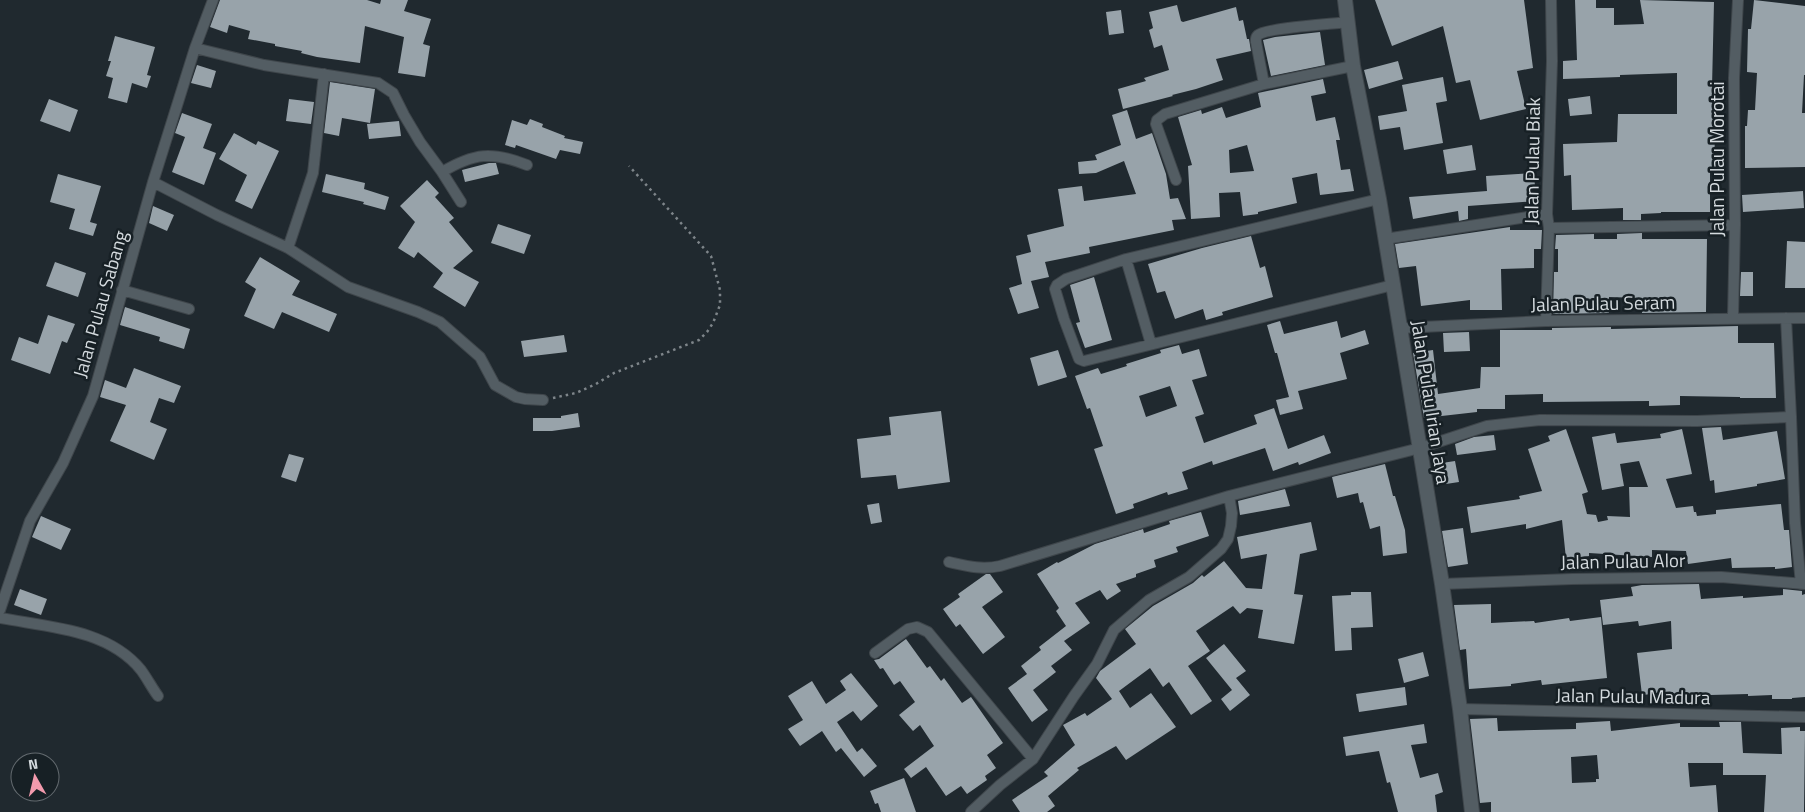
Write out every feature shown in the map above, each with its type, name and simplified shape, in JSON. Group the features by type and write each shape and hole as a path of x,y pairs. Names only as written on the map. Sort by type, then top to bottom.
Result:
{"street":[{"name":"Jalan Pulau Sabang","path":"0,610 30,521 63,463 92,396 154,182 195,48 213,0"},
{"name":"Jalan Pulau Irian Jaya","path":"1345,0 1353,66 1379,198 1442,584 1460,709 1472,812"},
{"name":"Jalan Pulau Biak","path":"1546,322 1552,61 1551,0"},
{"name":"Jalan Pulau Morotai","path":"1733,318 1735,225 1734,78 1738,0"},
{"path":"1264,84 1256,42 1258,35 1272,30 1348,22"},
{"path":"195,48 264,64 378,83 389,88 420,142 461,202"},
{"path":"1176,180 1156,124 1157,120 1165,114 1264,84 1353,66"},
{"path":"288,248 313,173 324,74"},
{"path":"442,172 463,161 497,155 527,164"},
{"path":"154,182 217,215 288,248 348,287 418,312 440,322 480,357 495,385 516,397 543,400"},
{"path":"1379,198 1126,259 1066,279 1056,285 1055,289 1064,319 1081,361 1089,361 1393,285"},
{"path":"1385,239 1548,214"},
{"path":"1549,228 1735,225"},
{"path":"1126,259 1151,344"},
{"path":"122,290 189,309"},
{"path":"1786,318 1795,523 1803,584"},
{"name":"Jalan Pulau Seram","path":"1401,328 1546,322 1805,318"},
{"path":"949,562 986,569 1000,566 1228,496 1420,448 1487,426 1540,420 1697,421 1791,417"},
{"path":"971,812 1000,785 1033,759 1097,664 1114,630 1149,600 1189,577 1221,549 1228,539 1231,526 1232,513 1228,496"},
{"name":"Jalan Pulau Alor","path":"1442,584 1572,579 1721,577 1803,584"},
{"path":"0,618 90,635 119,650 141,670 158,696"},
{"path":"875,653 908,629 917,627 928,632 1033,759"},
{"name":"Jalan Pulau Madura","path":"1460,709 1805,717"}],"path":[{"path":"543,400 576,393 614,373 699,340 707,332 720,305 720,290 712,256 629,166"}],"building":[{"path":"220,0 367,0 380,4 381,0 408,0 404,11 431,19 423,44 430,46 425,77 398,73 404,37 365,26 360,63 317,57 301,53 302,51 248,39 250,31 229,25 227,33 210,27"},
{"path":"1375,0 1524,0 1533,68 1517,71 1526,109 1480,120 1470,80 1456,83 1443,26 1392,46"},
{"path":"1575,0 1596,0 1596,8 1614,8 1614,25 1644,24 1640,0 1714,2 1712,87 1715,87 1714,116 1717,116 1717,140 1715,140 1713,173 1710,173 1710,212 1661,212 1641,214 1641,220 1623,220 1623,208 1572,210 1571,175 1564,176 1563,144 1617,142 1618,114 1677,114 1677,73 1563,79 1563,61 1577,60"},
{"path":"1754,0 1805,6 1805,75 1802,113 1805,113 1805,167 1745,168 1745,126 1747,126 1748,110 1755,110 1757,73 1747,72 1748,29 1751,29"},
{"path":"1177,5 1181,21 1183,22 1236,7 1239,21 1243,20 1251,51 1216,59 1223,80 1123,109 1118,89 1146,81 1144,78 1169,70 1162,45 1154,48 1149,30 1153,28 1149,12"},
{"path":"1121,10 1124,33 1109,35 1106,12"},
{"path":"1320,32 1325,65 1271,76 1263,40"},
{"path":"115,36 155,47 147,75 151,76 147,88 132,83 127,103 108,98 113,78 106,76 111,61 108,61"},
{"path":"1398,61 1403,79 1369,89 1364,70"},
{"path":"197,65 216,71 211,88 191,83"},
{"path":"1443,77 1447,101 1436,103 1443,143 1404,150 1400,127 1380,130 1378,116 1407,111 1402,85"},
{"path":"1323,79 1326,93 1311,96 1316,121 1335,117 1340,140 1336,140 1341,170 1350,169 1354,191 1320,195 1317,173 1292,178 1297,203 1258,212 1258,214 1243,216 1240,192 1219,193 1220,217 1191,219 1188,166 1192,165 1178,117 1201,110 1202,114 1222,107 1226,118 1261,107 1258,93","holes":["1247,145 1254,171 1230,173 1229,150"]},
{"path":"330,82 375,89 370,123 342,118 339,136 324,133"},
{"path":"1590,96 1592,114 1570,116 1568,99"},
{"path":"49,99 78,110 70,132 40,121"},
{"path":"289,99 314,102 311,124 286,121"},
{"path":"1127,110 1136,139 1152,133 1166,174 1170,199 1178,198 1186,219 1172,220 1174,230 1089,247 1090,253 1045,262 1049,277 1031,281 1039,308 1018,314 1009,288 1022,284 1016,256 1031,252 1027,235 1064,226 1058,189 1082,186 1084,201 1136,194 1124,161 1096,173 1079,174 1078,162 1097,160 1095,155 1121,145 1112,115"},
{"path":"182,113 212,124 203,148 216,153 204,185 172,172 185,137 175,133"},
{"path":"530,119 543,124 542,127 565,136 564,138 583,142 580,154 560,150 556,159 516,145 515,148 505,145 512,120 527,125"},
{"path":"399,121 401,136 369,139 367,124"},
{"path":"234,133 256,145 258,141 279,151 252,209 235,201 247,175 219,159"},
{"path":"1472,145 1476,170 1447,174 1443,150"},
{"path":"496,163 499,174 465,182 462,170"},
{"path":"1534,173 1536,201 1468,206 1468,219 1459,221 1458,211 1413,219 1409,197 1487,191 1486,176"},
{"path":"58,174 101,186 90,222 97,224 93,236 69,229 75,209 50,202"},
{"path":"326,174 365,183 364,189 389,197 385,210 363,204 364,202 322,192"},
{"path":"427,180 439,193 435,197 454,218 449,222 473,251 453,268 479,282 465,307 433,287 443,273 418,252 414,258 398,248 415,222 400,206"},
{"path":"1803,191 1804,208 1743,212 1742,195"},
{"path":"153,206 174,215 167,231 149,223"},
{"path":"498,224 531,235 524,254 491,243"},
{"path":"1510,227 1510,230 1542,230 1541,249 1534,249 1534,268 1501,269 1502,310 1470,310 1470,300 1421,306 1416,266 1399,268 1395,244"},
{"path":"1642,233 1642,239 1707,239 1706,312 1642,313 1642,298 1609,297 1609,313 1553,314 1554,272 1558,272 1558,249 1555,249 1556,235 1594,234 1594,239 1617,239 1617,234"},
{"path":"1251,236 1260,268 1265,266 1273,297 1222,312 1223,315 1206,320 1203,309 1175,319 1165,291 1157,293 1148,264"},
{"path":"1787,241 1805,242 1805,288 1785,288"},
{"path":"260,257 300,281 292,295 337,314 329,332 282,312 274,329 244,316 256,289 245,282"},
{"path":"55,262 86,273 78,297 46,286"},
{"path":"1741,272 1753,272 1753,296 1740,296"},
{"path":"1094,277 1112,340 1085,348 1076,323 1080,322 1070,285"},
{"path":"125,307 190,329 184,349 159,341 160,337 120,325"},
{"path":"48,315 75,324 67,343 62,341 50,374 11,360 19,337 38,344"},
{"path":"1280,321 1284,334 1337,321 1341,338 1365,330 1369,344 1340,353 1347,379 1298,391 1303,409 1280,415 1276,400 1289,397 1267,325"},
{"path":"1738,326 1738,343 1774,343 1776,398 1680,396 1680,405 1649,406 1649,401 1543,402 1543,394 1505,395 1505,409 1477,409 1477,412 1424,418 1413,353 1433,350 1438,394 1480,388 1481,367 1500,367 1500,330"},
{"path":"1469,332 1470,351 1444,352 1443,333"},
{"path":"564,335 567,352 524,357 521,341"},
{"path":"1179,345 1182,354 1199,349 1207,376 1192,380 1204,414 1195,417 1204,443 1257,424 1254,415 1274,408 1288,449 1324,435 1331,453 1299,465 1298,462 1273,471 1265,448 1213,465 1212,461 1182,472 1188,489 1168,495 1167,492 1133,504 1134,508 1116,514 1094,449 1103,446 1090,408 1087,409 1075,376 1098,368 1101,374 1161,353 1160,350","holes":["1170,386 1177,406 1146,417 1139,396"]},
{"path":"1058,350 1067,377 1038,386 1030,358"},
{"path":"134,368 181,386 174,403 159,398 150,422 167,429 154,460 110,441 126,405 100,397 105,380 126,388"},
{"path":"941,411 950,482 898,489 896,475 861,478 857,439 891,435 889,417"},
{"path":"578,413 580,427 552,431 533,431 533,418 561,418 561,416"},
{"path":"1721,427 1723,440 1777,431 1785,479 1715,493 1714,480 1710,481 1702,428"},
{"path":"1566,429 1588,492 1582,494 1587,514 1596,515 1598,522 1608,520 1607,516 1630,517 1629,487 1648,487 1639,461 1620,464 1624,486 1602,490 1592,437 1615,433 1617,443 1661,438 1660,434 1682,429 1692,474 1666,479 1676,508 1693,506 1697,516 1716,514 1716,510 1781,504 1784,530 1789,530 1792,567 1775,569 1775,567 1732,568 1731,558 1688,564 1686,551 1652,550 1652,557 1589,553 1589,556 1566,559 1562,520 1526,529 1526,524 1471,533 1467,507 1520,499 1519,496 1542,491 1528,449 1550,441 1548,436"},
{"path":"1494,435 1496,450 1457,455 1455,444 1474,437"},
{"path":"289,454 304,458 296,482 281,477"},
{"path":"1455,461 1459,482 1446,484 1442,463"},
{"path":"1385,464 1393,496 1395,496 1405,530 1407,553 1383,556 1380,526 1370,529 1363,502 1360,503 1358,493 1337,498 1332,477"},
{"path":"1285,489 1290,506 1240,515 1238,501"},
{"path":"879,503 882,522 871,524 867,505"},
{"path":"1201,512 1209,536 1176,547 1178,552 1154,560 1156,567 1116,584 1121,591 1107,600 1100,590 1075,603 1090,623 1064,641 1072,650 1051,666 1056,672 1033,690 1048,710 1032,722 1008,688 1027,674 1021,666 1041,650 1039,647 1066,626 1056,611 1059,608 1037,574 1095,544 1143,529 1144,533 1170,524 1169,521"},
{"path":"41,516 71,529 61,550 32,537"},
{"path":"1311,522 1317,550 1300,554 1294,594 1303,595 1294,644 1258,638 1263,610 1247,608 1240,614 1233,606 1196,631 1210,651 1188,666 1212,701 1191,715 1169,682 1163,687 1150,668 1119,691 1130,708 1151,693 1176,727 1126,760 1116,746 1077,768 1079,770 1048,796 1055,806 1047,812 1020,812 1012,800 1048,776 1044,772 1075,745 1063,725 1085,713 1087,716 1112,699 1096,678 1100,671 1136,644 1125,629 1153,606 1193,583 1202,575 1204,577 1224,561 1246,588 1262,589 1267,554 1241,559 1237,537"},
{"path":"1463,528 1468,564 1448,567 1442,531"},
{"path":"986,574 990,574 1003,592 982,607 1005,637 983,654 960,624 956,627 943,609 960,597 958,594"},
{"path":"1699,584 1701,599 1783,595 1783,589 1802,591 1802,595 1805,594 1805,697 1772,699 1772,695 1748,696 1748,694 1673,696 1673,692 1642,695 1637,653 1672,649 1671,621 1639,626 1638,621 1603,625 1600,600 1633,596 1631,587 1642,585"},
{"path":"20,589 47,599 41,615 14,605"},
{"path":"1351,592 1371,592 1373,627 1351,628 1352,650 1335,651 1332,596 1351,595"},
{"path":"1491,604 1491,623 1534,621 1535,623 1569,618 1570,621 1601,617 1607,678 1542,685 1541,680 1511,684 1511,686 1469,689 1466,649 1460,650 1454,605"},
{"path":"906,639 927,668 930,666 941,681 944,678 962,703 971,697 1003,743 987,755 996,768 985,776 987,780 967,794 961,786 946,796 926,767 911,778 904,769 934,746 920,725 913,731 899,715 915,702 900,681 894,685 883,668 880,669 874,660 879,659"},
{"path":"1224,644 1246,671 1236,678 1250,695 1230,711 1221,699 1232,690 1206,658"},
{"path":"1423,652 1429,676 1404,683 1398,659"},
{"path":"851,673 878,706 861,721 853,711 837,722 857,752 862,748 877,766 864,777 841,748 836,752 822,731 800,746 788,729 803,720 788,696 812,681 826,704 846,690 840,681"},
{"path":"1405,687 1407,705 1359,712 1356,694"},
{"path":"1497,718 1498,731 1576,729 1576,723 1610,721 1611,731 1680,723 1680,727 1720,727 1719,722 1741,722 1743,753 1782,754 1781,728 1800,727 1800,731 1805,731 1804,812 1764,812 1766,775 1723,775 1723,763 1688,763 1690,787 1716,785 1718,812 1491,812 1491,802 1480,803 1470,719","holes":["1597,755 1599,779 1596,779 1596,782 1572,783 1571,757"]},
{"path":"1424,724 1427,743 1411,745 1420,778 1438,773 1443,792 1435,795 1437,812 1398,812 1390,782 1387,783 1379,751 1346,756 1343,737"},
{"path":"904,778 916,812 881,812 878,803 875,804 870,791"}]}
